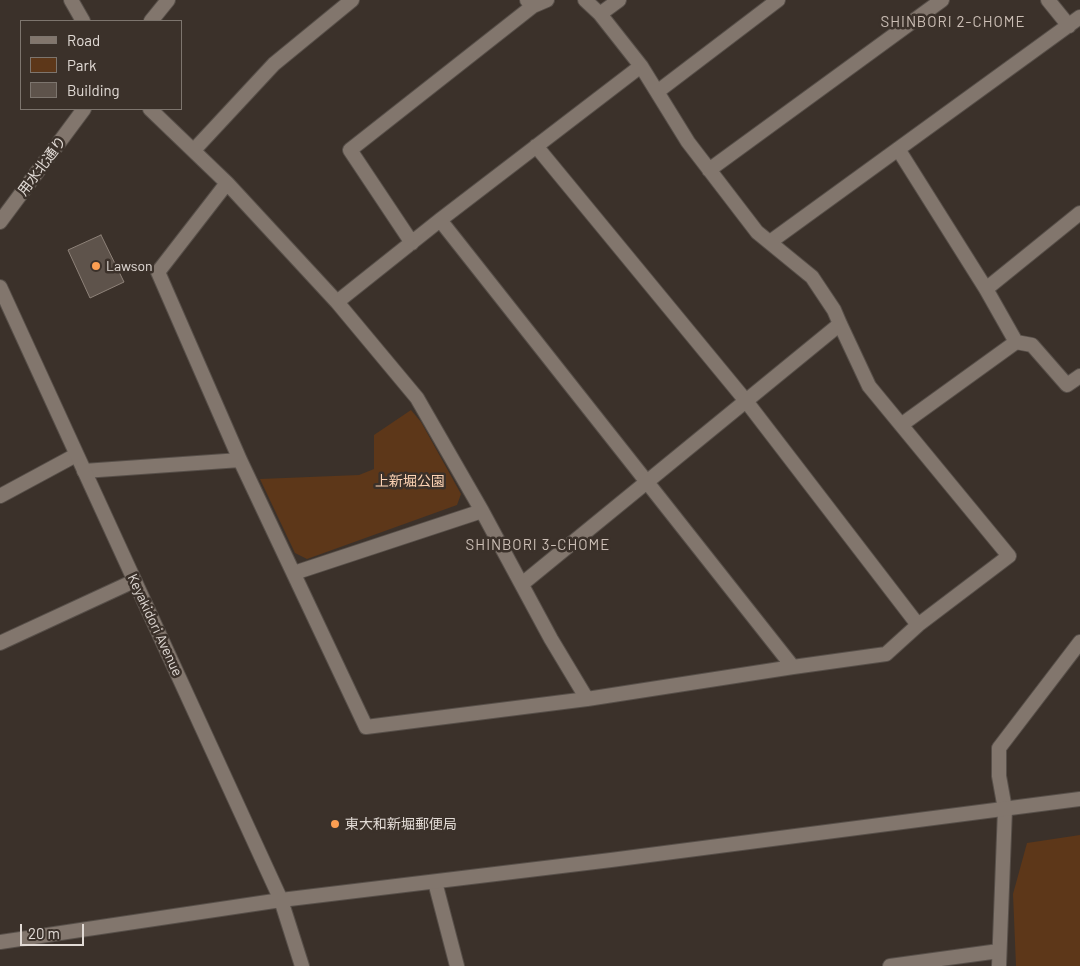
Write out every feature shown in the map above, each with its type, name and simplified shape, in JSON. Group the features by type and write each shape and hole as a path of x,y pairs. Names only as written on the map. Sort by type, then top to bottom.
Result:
{"street":[{"path":"71,0 82,20"},
{"path":"152,20 168,0"},
{"path":"194,150 274,64 352,0"},
{"path":"412,242 350,150 530,3 547,0"},
{"path":"227,183 158,272 240,460 366,727 587,699 886,654 918,625 1009,556 869,386 834,310 812,277 757,232 688,142 641,66 600,14 585,0"},
{"path":"600,14 619,0"},
{"path":"657,92 778,0"},
{"path":"709,170 942,0"},
{"path":"770,242 1074,21 1048,0"},
{"path":"337,302 440,220 641,66"},
{"name":"用水北通り","path":"0,222 83,110"},
{"path":"151,110 227,183 337,302 418,398 551,639 587,699"},
{"path":"536,146 746,401 918,625"},
{"path":"898,149 986,289 1016,342"},
{"path":"986,289 1080,213"},
{"path":"440,220 793,667"},
{"name":"Keyakidori Avenue","path":"0,287 281,900 302,966"},
{"path":"522,584 840,324"},
{"path":"901,424 1016,342 1032,345 1067,385 1080,376"},
{"path":"0,496 76,455"},
{"path":"84,471 240,460"},
{"path":"294,573 482,511"},
{"path":"0,643 134,581"},
{"path":"999,966 1005,810 999,776 999,748 1080,642"},
{"path":"0,942 281,900 611,860 1080,799"},
{"path":"434,882 457,966"},
{"path":"890,966 1000,951"}],"green space":[{"name":"上新堀公園","path":"411,410 421,422 461,494 457,505 307,559 295,553 260,479 359,475 374,469 374,435"},
{"path":"1080,835 1080,966 1016,966 1013,894 1027,843"}],"building":[{"name":"Lawson","path":"101,235 124,282 90,298 68,250"}],"place":[{"name":"Lawson","path":"96,266"},
{"name":"東大和新堀郵便局","path":"335,824"}],"district":[{"name":"SHINBORI 2-CHOME","path":"953,22"},
{"name":"SHINBORI 3-CHOME","path":"538,545"}]}
